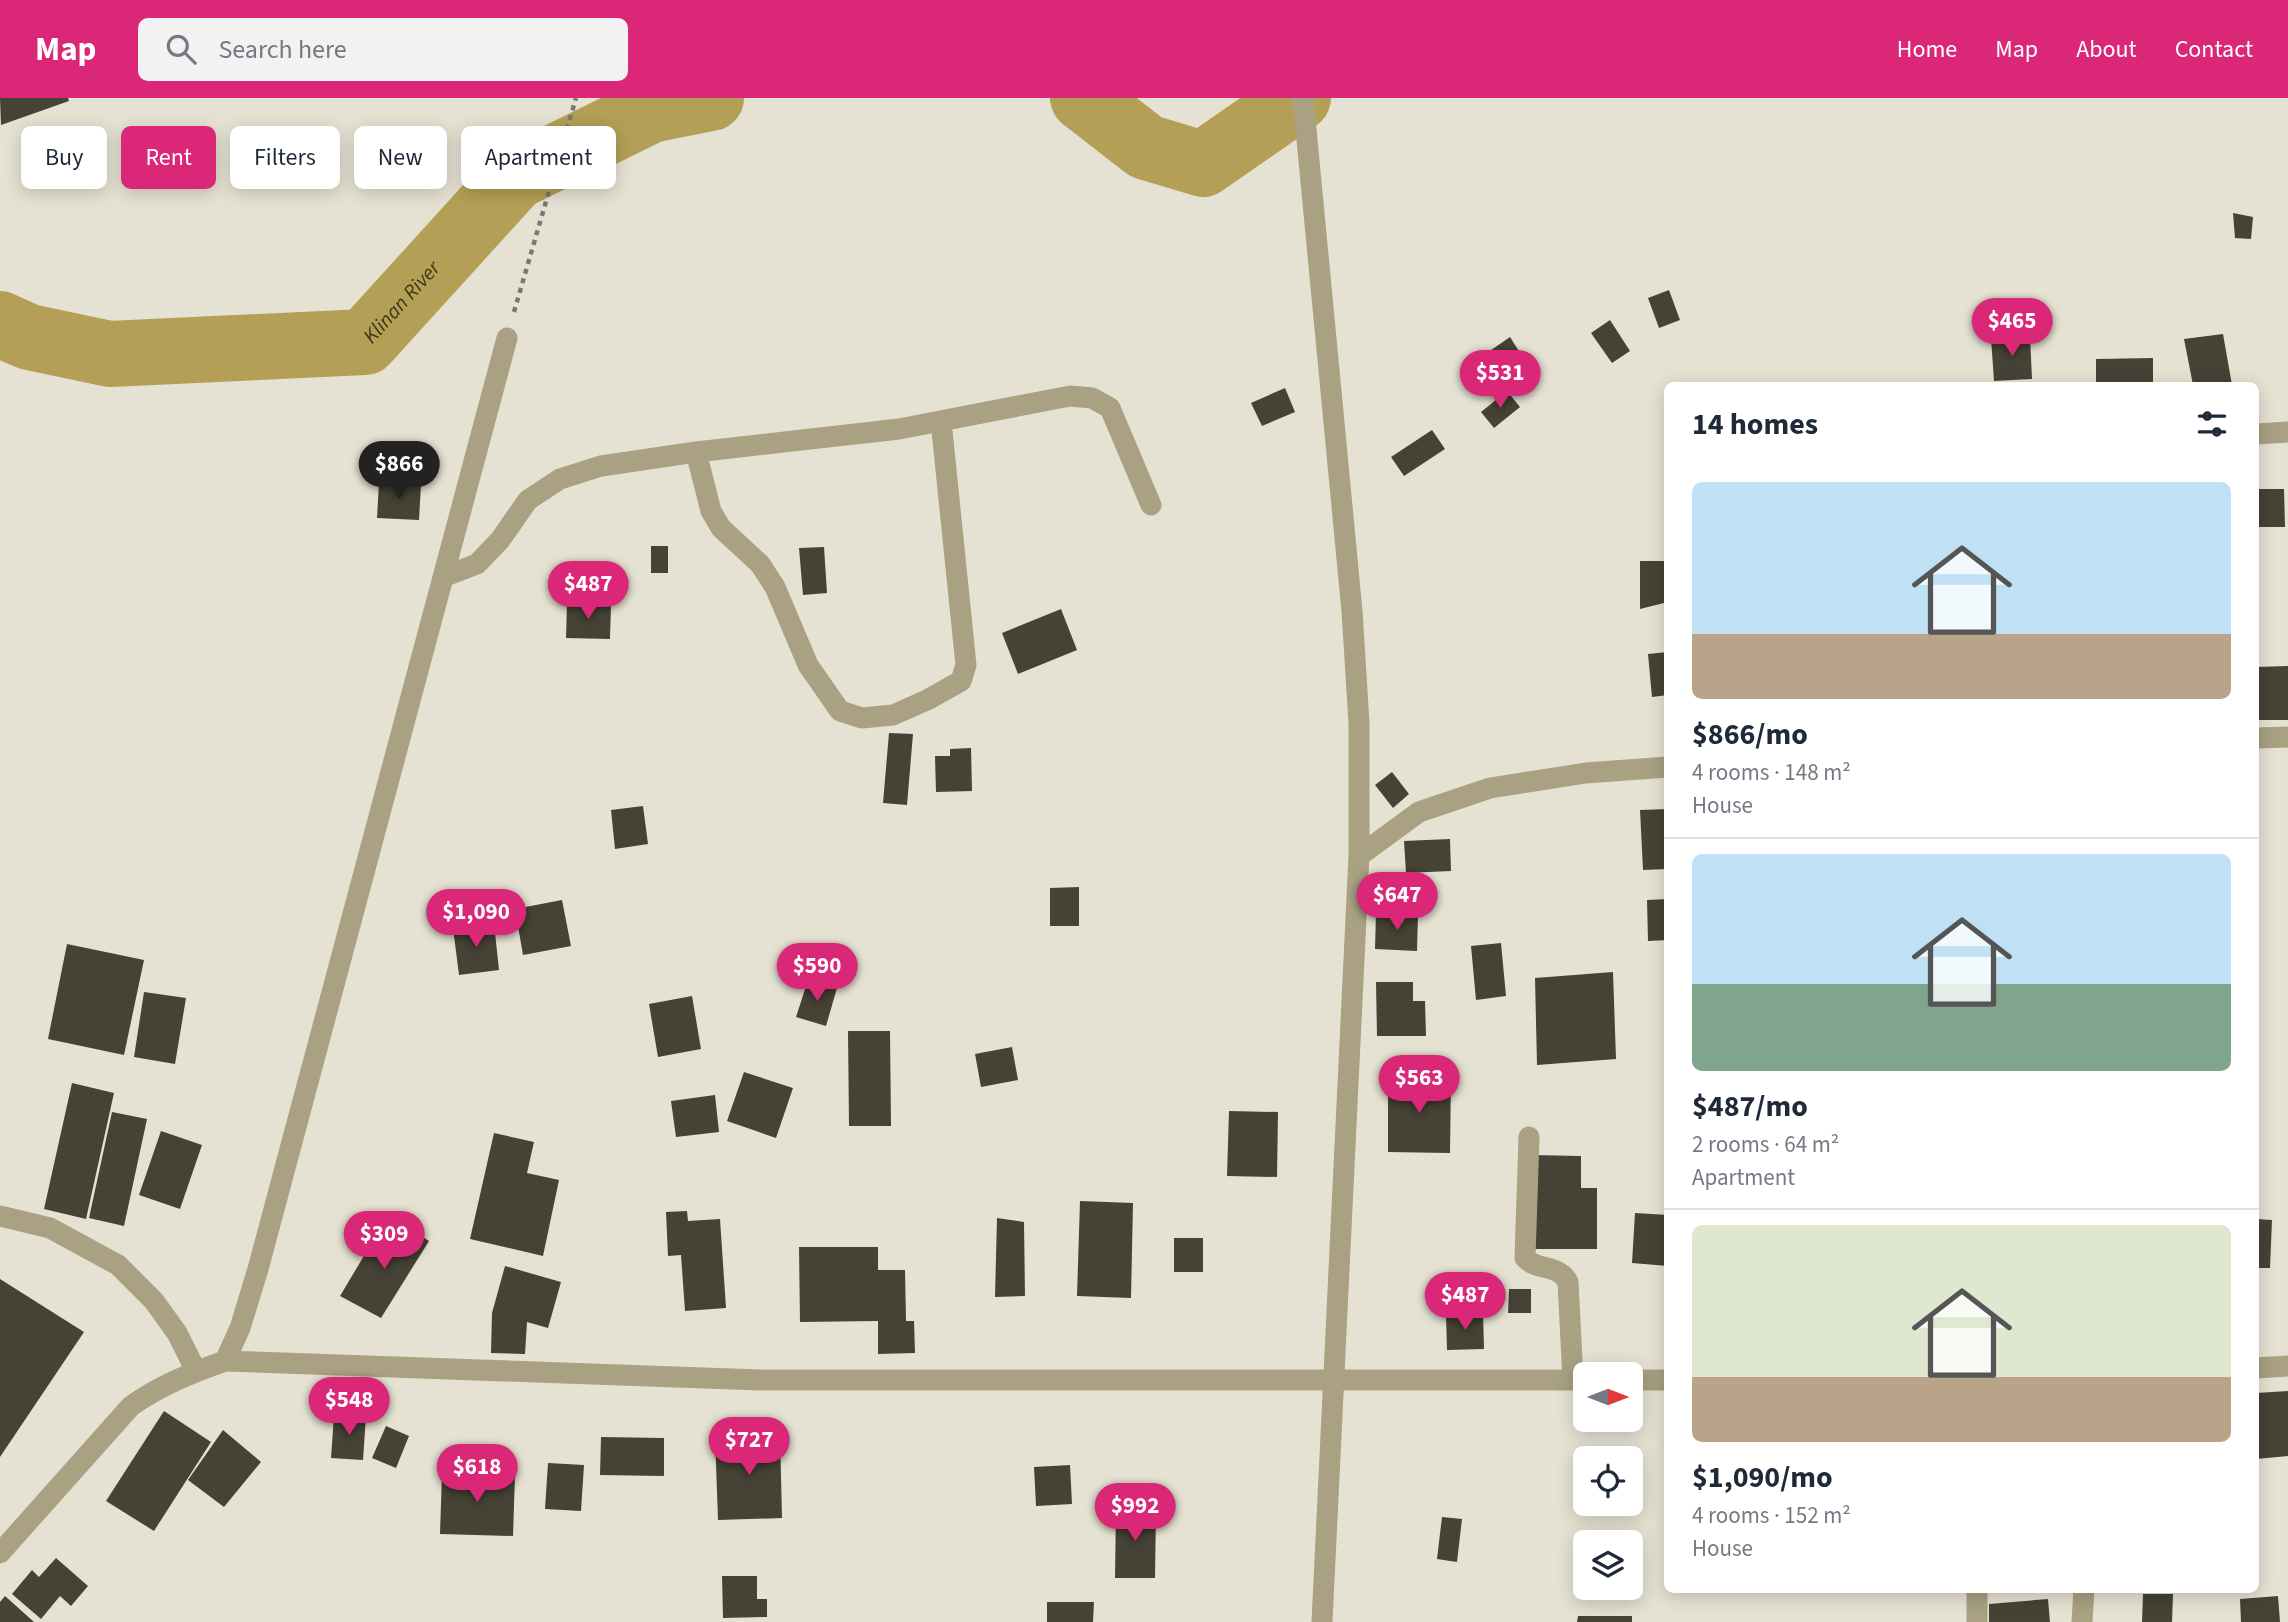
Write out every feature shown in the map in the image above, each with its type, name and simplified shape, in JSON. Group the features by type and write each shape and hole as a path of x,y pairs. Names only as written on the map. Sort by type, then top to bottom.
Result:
{"street":[{"path":"1303,98 1352,611 1359,723 1359,856 1322,1622"},
{"path":"225,1361 240,1328 258,1269 507,338"},
{"path":"443,577 477,564 500,540 528,500 560,479 601,466 696,452 899,429 1070,396 1092,398 1110,408 1151,505"},
{"path":"696,452 711,511 721,528 760,564 775,587 808,666 841,711 862,718 893,715 961,681 966,666 941,421"},
{"path":"2259,433 2288,432"},
{"path":"2259,738 2288,737"},
{"path":"1359,856 1419,812 1490,788 1586,773 1664,767"},
{"path":"1528,1137 1525,1258 1532,1265 1556,1270 1568,1282 1577,1362"},
{"path":"0,1216 50,1228 118,1265 154,1301 177,1333 197,1371"},
{"path":"0,1553 131,1406 156,1388 225,1361 760,1380 1573,1380"},
{"path":"2259,1368 2288,1366"},
{"path":"1643,1380 1664,1380"},
{"path":"1977,1593 1978,1622"},
{"path":"2082,1622 2084,1593"}],"path":[{"path":"507,338 576,98"}],"building":[{"path":"0,98 68,98 69,101 1,125"},
{"path":"2233,213 2253,217 2251,239 2235,238"},
{"path":"1669,290 1680,320 1659,328 1648,298"},
{"path":"1610,320 1630,351 1612,363 1591,333"},
{"path":"2223,334 2231,382 2192,382 2184,339"},
{"path":"2030,336 2032,379 1994,381 1991,338"},
{"path":"1510,337 1522,356 1494,376 1481,357"},
{"path":"2153,358 2153,382 2096,382 2096,359"},
{"path":"1285,388 1295,412 1262,426 1251,403"},
{"path":"1507,391 1520,407 1494,428 1481,412"},
{"path":"1432,430 1445,449 1404,476 1391,457"},
{"path":"379,482 421,484 419,520 377,518"},
{"path":"2259,489 2284,489 2285,527 2259,527"},
{"path":"651,546 668,546 668,573 651,573"},
{"path":"824,547 827,593 803,595 799,548"},
{"path":"1640,561 1664,561 1664,603 1640,609"},
{"path":"567,603 611,604 610,639 566,638"},
{"path":"1061,609 1077,650 1018,674 1002,633"},
{"path":"1664,652 1664,696 1652,697 1648,654"},
{"path":"2288,666 2288,720 2259,720 2259,667"},
{"path":"889,733 913,734 907,805 883,803"},
{"path":"971,748 972,791 936,792 935,756 950,756 950,749"},
{"path":"1392,772 1409,794 1393,808 1375,785"},
{"path":"643,806 648,844 615,849 611,810"},
{"path":"1664,809 1664,869 1643,870 1640,810"},
{"path":"1450,839 1451,871 1406,873 1404,841"},
{"path":"1079,887 1079,926 1050,926 1050,888"},
{"path":"1664,899 1664,940 1648,941 1647,900"},
{"path":"562,900 571,946 523,955 515,909"},
{"path":"1376,913 1418,914 1417,951 1375,949"},
{"path":"494,923 499,970 459,975 453,928"},
{"path":"1501,943 1506,996 1476,1000 1471,946"},
{"path":"67,944 144,960 124,1055 48,1039"},
{"path":"1613,972 1616,1059 1537,1065 1535,978"},
{"path":"808,980 837,988 826,1026 796,1017"},
{"path":"1376,982 1413,982 1413,1001 1425,1001 1426,1036 1377,1036"},
{"path":"144,992 186,998 175,1064 134,1057"},
{"path":"692,996 701,1049 658,1057 649,1004"},
{"path":"848,1031 890,1031 891,1126 849,1126"},
{"path":"1012,1047 1018,1080 981,1087 975,1054"},
{"path":"744,1072 793,1088 776,1138 727,1121"},
{"path":"1388,1078 1451,1078 1450,1153 1388,1152"},
{"path":"72,1083 114,1093 86,1219 44,1209"},
{"path":"715,1095 719,1132 676,1137 671,1101"},
{"path":"1229,1111 1278,1112 1277,1177 1227,1176"},
{"path":"112,1112 147,1119 124,1226 89,1218"},
{"path":"161,1131 202,1145 180,1209 139,1195"},
{"path":"494,1133 534,1142 527,1173 559,1180 543,1256 470,1239"},
{"path":"1531,1155 1581,1156 1581,1188 1597,1188 1597,1249 1531,1249"},
{"path":"1080,1201 1133,1203 1131,1298 1077,1296"},
{"path":"687,1211 688,1221 720,1219 726,1308 685,1311 681,1255 668,1256 666,1212"},
{"path":"1635,1213 1664,1215 1664,1266 1632,1263"},
{"path":"997,1218 1024,1222 1025,1296 995,1297"},
{"path":"2259,1219 2272,1220 2270,1268 2259,1268"},
{"path":"406,1226 429,1241 381,1318 340,1296 377,1234 394,1245"},
{"path":"1174,1238 1203,1238 1203,1272 1174,1272"},
{"path":"799,1247 878,1247 878,1270 905,1270 906,1321 914,1321 915,1353 878,1354 878,1321 800,1322"},
{"path":"505,1266 561,1282 548,1328 527,1322 525,1354 491,1353 492,1313"},
{"path":"0,1279 84,1332 0,1457"},
{"path":"1465,1280 1484,1280 1484,1310 1465,1310"},
{"path":"1509,1289 1531,1289 1531,1313 1508,1313"},
{"path":"1483,1313 1484,1349 1447,1350 1446,1314"},
{"path":"2288,1391 2288,1456 2259,1459 2259,1393"},
{"path":"164,1411 211,1442 154,1531 106,1501"},
{"path":"334,1415 366,1416 363,1460 331,1458"},
{"path":"386,1426 409,1436 396,1468 372,1458"},
{"path":"223,1430 261,1462 224,1507 188,1480"},
{"path":"780,1435 782,1518 718,1520 715,1436"},
{"path":"601,1437 664,1438 664,1476 600,1475"},
{"path":"548,1463 584,1465 581,1511 545,1509"},
{"path":"1070,1465 1072,1504 1036,1506 1034,1467"},
{"path":"442,1473 515,1475 513,1536 440,1534"},
{"path":"1116,1508 1156,1509 1155,1578 1115,1578"},
{"path":"1442,1517 1462,1519 1457,1562 1437,1559"},
{"path":"56,1558 88,1586 71,1606 60,1596 41,1619 12,1594 32,1570 39,1577"},
{"path":"722,1576 757,1576 757,1599 767,1599 767,1617 723,1618"},
{"path":"2143,1594 2173,1594 2172,1622 2142,1622"},
{"path":"5,1596 34,1622 0,1622 0,1602"},
{"path":"2278,1596 2280,1622 2241,1622 2240,1599"},
{"path":"2048,1599 2050,1622 1989,1622 1989,1604"},
{"path":"1047,1602 1094,1602 1093,1622 1047,1622"},
{"path":"1578,1616 1632,1616 1632,1622 1577,1622"}],"waterway":[{"name":"Klinan River","path":"0,324 29,337 110,354 365,342 515,177 651,110 711,98"},
{"name":"Klinan River","path":"1083,98 1146,147 1203,164 1298,98"}]}
